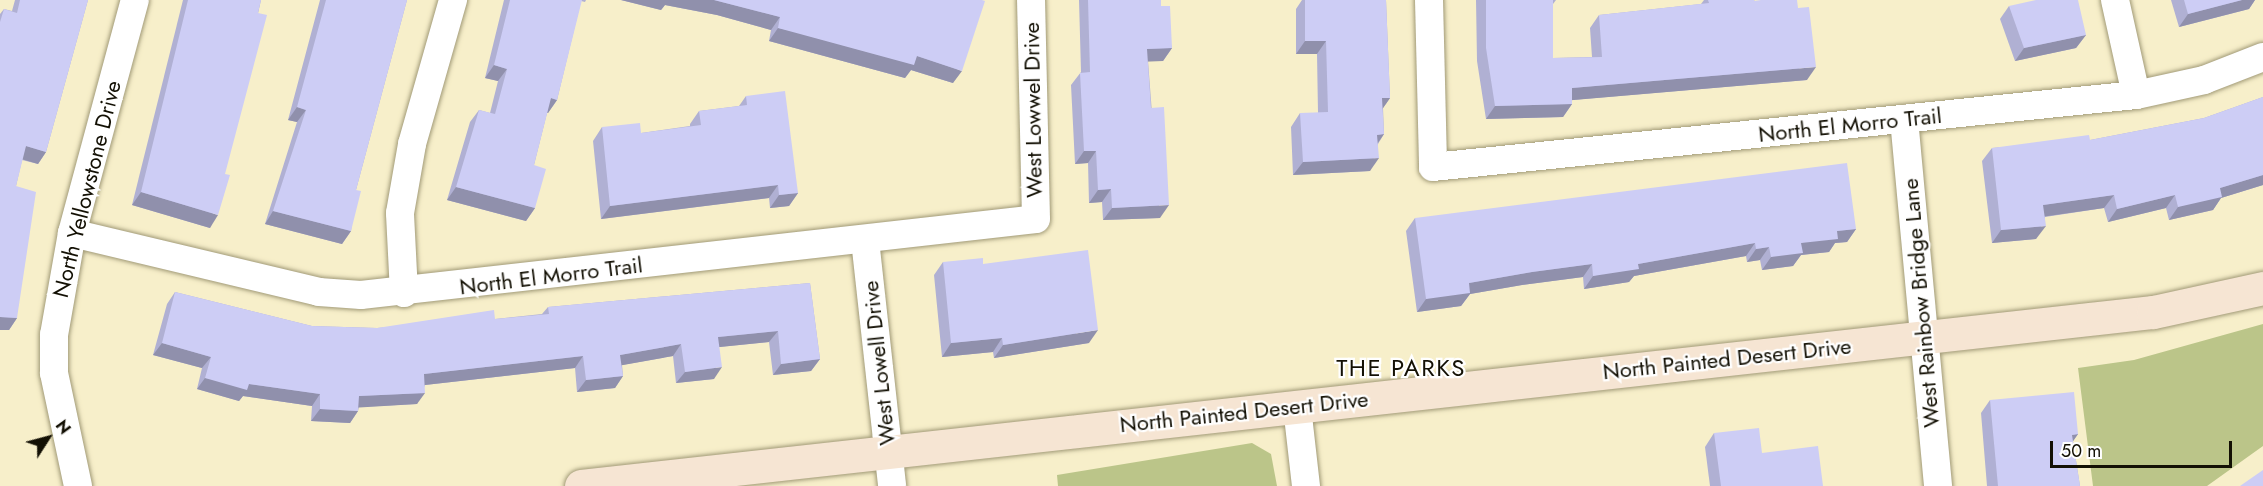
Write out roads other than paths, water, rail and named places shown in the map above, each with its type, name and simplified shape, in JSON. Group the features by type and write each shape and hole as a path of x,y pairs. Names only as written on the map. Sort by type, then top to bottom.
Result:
{"street":[{"name":"North Yellowstone Drive","path":"78,486 54,373 59,297 72,233 135,0"},
{"path":"404,293 400,213 412,144 453,0"},
{"name":"West Lowwel Drive","path":"1030,0 1036,219"},
{"name":"North El Morro Trail","path":"1429,0 1432,166 2136,95 2204,80 2263,57"},
{"path":"2115,0 2136,95"},
{"name":"West Rainbow Bridge Lane","path":"1904,119 1938,486"},
{"name":"North El Morro Trail","path":"72,233 319,292 404,293 1036,219"},
{"name":"West Lowell Drive","path":"865,240 892,486"},
{"name":"North Painted Desert Drive","path":"581,486 889,450 2152,312 2263,288"},
{"path":"1297,406 1306,486"}],"district":[{"name":"THE PARKS","path":"1401,368"}]}
